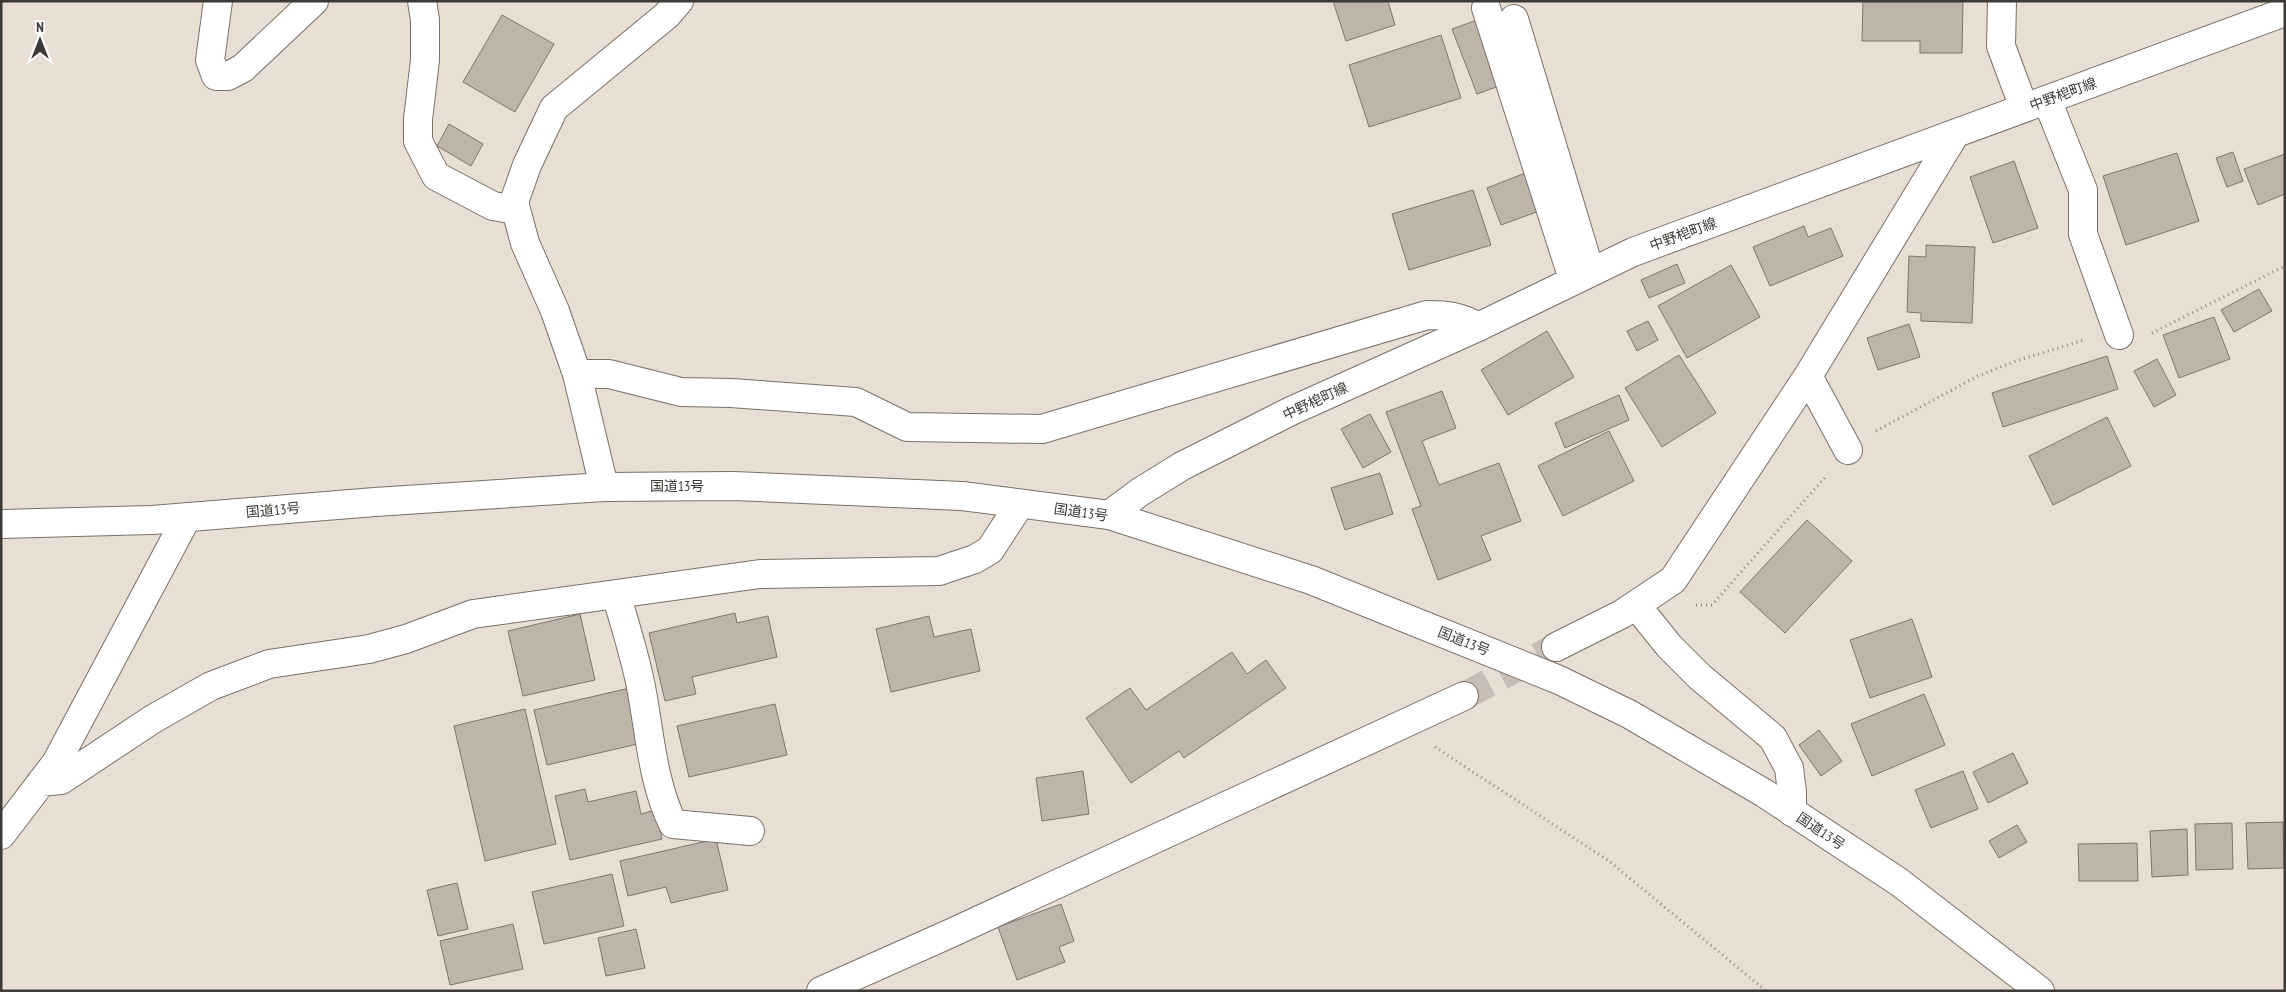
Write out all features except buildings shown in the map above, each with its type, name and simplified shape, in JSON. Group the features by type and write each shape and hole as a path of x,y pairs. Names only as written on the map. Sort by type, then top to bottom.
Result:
{"main road":[{"path":"218,1 210,60 216,76 228,76 243,68 314,1"},
{"path":"422,1 425,20 425,60 418,111 418,141 436,176 493,206 516,210"},
{"path":"604,486 577,374 555,312 525,243 514,202 527,165 554,108 667,14 678,1"},
{"path":"2002,1 2001,46 2083,190 2083,234 2119,335"},
{"path":"1486,8 1581,275"},
{"name":"中野梍町線","path":"1109,515 1140,492 1182,466 1291,411 1478,326 1581,275 1633,252 2285,12"},
{"path":"1514,19 1581,275"},
{"path":"1556,647 1622,614 1673,580 1808,376 1956,134"},
{"path":"577,374 609,374 681,392 731,393 856,402 907,427 1042,430 1427,315 1448,315 1466,319 1478,326"},
{"path":"1808,376 1848,450"},
{"name":"国道13号","path":"1,524 152,520 604,486 733,486 962,496 1109,515 1311,580 1559,680 1629,714 1764,793 1899,882 2040,991"},
{"path":"41,782 61,780 153,719 203,691 269,664 369,649 406,639 474,614 760,574 939,571 975,559 990,550 1020,504"},
{"path":"1,835 56,762 188,517"},
{"path":"616,594 641,686 653,762 664,806 673,824 750,831"},
{"path":"1644,600 1669,646 1700,677 1774,738 1789,768 1792,812"},
{"path":"821,991 958,930 1464,696"}],"path":[{"path":"1644,600 1688,606 1712,604 1848,450 1871,434 1978,376 2016,361 2103,334 2150,334 2285,266"},
{"path":"1401,724 1609,861 1766,991"}],"tunnel":[{"path":"1464,696 1556,647"}]}
